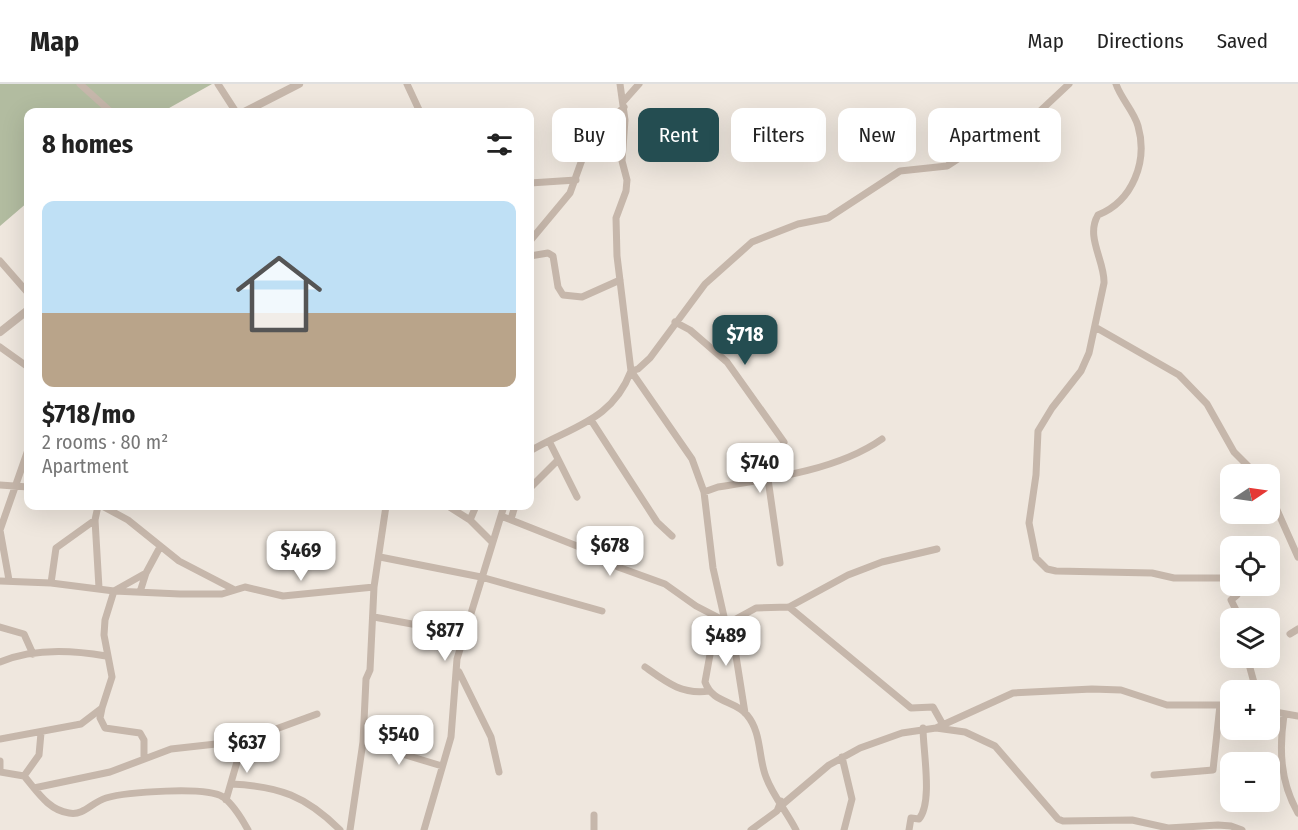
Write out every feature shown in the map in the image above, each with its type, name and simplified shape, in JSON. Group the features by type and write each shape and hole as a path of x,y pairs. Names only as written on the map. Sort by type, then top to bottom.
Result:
{"street":[{"path":"80,84 107,108"},
{"path":"218,84 233,108"},
{"path":"252,108 299,84"},
{"path":"407,84 418,108"},
{"path":"620,84 624,104 622,161 626,191 616,218 620,280 631,371 692,459 704,492 713,568 725,623 736,656 745,713 759,740 765,776 796,830"},
{"path":"534,236 570,193 588,143 639,84"},
{"path":"534,449 591,420 618,399 631,371 638,369 650,358 705,284 752,242 798,224 828,218 900,171 947,166 974,150 1023,127 1069,84"},
{"path":"1116,84 1138,127 1142,162 1138,175 1122,200 1111,210 1098,215 1094,221 1095,247 1104,274 1089,353 1081,371 1052,408 1038,431 1036,475 1029,523 1036,558 1047,569 1056,571 1152,573 1174,578 1220,578"},
{"path":"415,108 417,104"},
{"path":"534,183 576,180"},
{"path":"534,255 548,253 553,256 558,287 563,295 582,297 620,280"},
{"path":"0,261 24,288"},
{"path":"0,332 24,313"},
{"path":"675,322 690,330 727,362 784,442"},
{"path":"1095,327 1179,375 1207,404 1234,452 1246,464"},
{"path":"0,347 24,364"},
{"path":"591,420 657,522 672,536"},
{"path":"704,492 718,487 808,470 870,447 882,439"},
{"path":"549,441 578,497"},
{"path":"534,484 558,460"},
{"path":"9,580 0,530 24,462"},
{"path":"768,479 780,563"},
{"path":"0,485 24,487"},
{"path":"99,510 95,520 99,588"},
{"path":"108,510 128,520 178,561 233,589"},
{"path":"350,830 363,742 374,617 374,586 386,510"},
{"path":"454,510 470,520 492,541"},
{"path":"470,520 474,510"},
{"path":"424,830 451,737 458,668 466,634 503,510"},
{"path":"511,519 514,510"},
{"path":"501,516 582,548 618,567 665,584 725,623"},
{"path":"1280,517 1298,557"},
{"path":"51,583 56,548 95,520"},
{"path":"140,592 146,573 160,547"},
{"path":"745,713 720,701 709,691 705,682 706,664 725,623 756,608 789,607 848,575 882,562 937,549"},
{"path":"380,557 482,577 602,611"},
{"path":"144,758 144,740 140,733 105,728 100,718 112,677 106,656 105,620 114,591 146,573"},
{"path":"0,581 51,583 114,591 218,594 246,587 284,596 374,586"},
{"path":"1235,608 1231,600 1236,596"},
{"path":"789,607 911,708 933,707 939,725"},
{"path":"374,617 466,634"},
{"path":"0,627 24,634 33,654"},
{"path":"1290,634 1298,629"},
{"path":"0,652 4,660 33,654 79,651 106,656"},
{"path":"645,667 673,687 694,694 709,691"},
{"path":"458,668 463,684 481,714 499,772"},
{"path":"751,830 842,757 883,738 939,725 1005,696 1031,691 1121,690 1167,705 1220,705 1213,770 1154,775"},
{"path":"0,739 81,724 102,708"},
{"path":"1280,713 1298,716"},
{"path":"34,788 110,772 182,746 243,741 317,714"},
{"path":"1284,714 1282,774 1290,800 1298,813"},
{"path":"939,725 965,732 995,746 1058,819 1063,821 1132,820 1176,828 1210,825 1231,826 1242,830"},
{"path":"909,830 910,820 919,819 924,810 927,767 923,757 923,728"},
{"path":"24,776 39,755 40,733"},
{"path":"226,800 243,741"},
{"path":"363,742 441,766"},
{"path":"842,757 852,799 844,830"},
{"path":"0,761 0,772 24,776 52,807 75,814 104,799 133,794 201,791 216,794 226,800 248,830"},
{"path":"231,784 280,789 318,810 340,830"},
{"path":"594,815 594,830"},
{"path":"1210,825 1223,830"}],"green space":[{"path":"0,84 212,84 169,108 24,108 24,205 0,226"}]}
